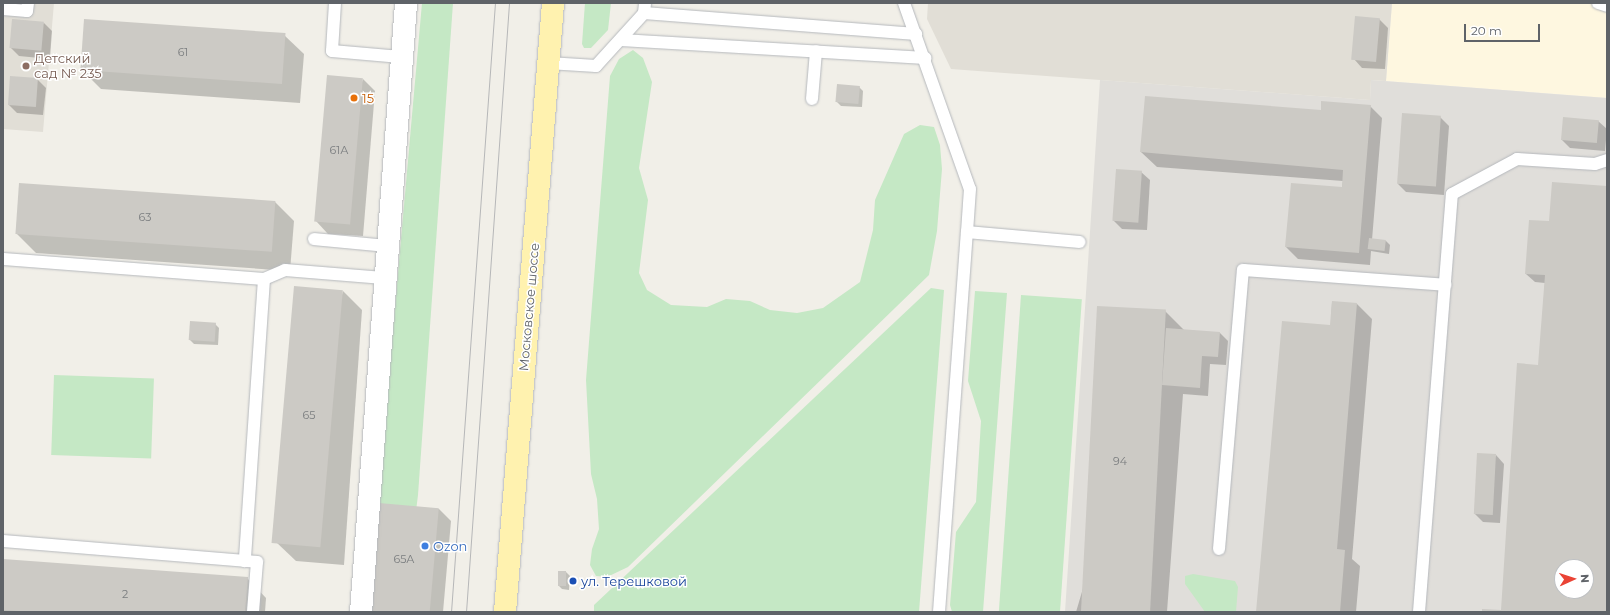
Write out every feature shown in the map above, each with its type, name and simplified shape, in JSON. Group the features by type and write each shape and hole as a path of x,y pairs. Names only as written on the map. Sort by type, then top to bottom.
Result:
{"main road":[{"name":"Московское шоссе","path":"505,612 553,3"}],"street":[{"path":"360,612 384,278 406,3"}],"lane":[{"path":"3,9 27,11 28,3"},
{"path":"336,3 332,51 402,57"},
{"path":"904,3 925,58 970,189 939,612"},
{"path":"1598,3 1607,6"},
{"path":"548,63 596,66 620,40 645,8 916,34"},
{"path":"620,40 925,58"},
{"path":"812,99 816,52"},
{"path":"1419,612 1452,194 1517,159 1595,164 1607,160"},
{"path":"967,232 1080,242"},
{"path":"314,239 387,246"},
{"path":"3,259 264,279 285,270 384,278"},
{"path":"1219,550 1243,270 1445,285"},
{"path":"245,561 264,279"},
{"path":"3,541 256,562 253,612"}],"shaded area":[{"name":"Детский сад № 235","path":"3,3 54,3 43,132 3,129"},
{"path":"928,3 1392,3 1386,81 1371,80 1370,100 951,69 927,19"},
{"path":"1392,3 1607,3 1607,98 1386,81"},
{"path":"1100,80 1370,100 1371,80 1607,98 1607,612 1065,612"}],"green space":[{"path":"422,3 453,3 418,495 416,511 383,517 378,498"},
{"path":"585,3 611,3 608,30 591,48 584,48 582,44"},
{"path":"633,50 643,58 652,82 639,168 648,200 639,273 647,290 671,305 707,307 726,299 750,301 770,310 797,313 823,308 860,282 873,230 875,200 904,134 920,125 934,127 940,145 942,169 937,231 929,275 628,567 607,577 596,576 590,565 592,549 599,529 597,499 591,474 586,380 610,76 619,59"},
{"path":"931,288 944,290 919,612 594,612 594,605"},
{"path":"975,291 1007,293 983,612 952,612 950,605 956,532 976,502 981,421 968,381"},
{"path":"1021,295 1082,299 1060,612 999,612"},
{"path":"54,375 154,378 151,458 51,455"},
{"path":"1193,574 1235,581 1238,587 1236,612 1205,612 1185,584 1185,576"}],"building":[{"path":"1355,16 1380,18 1376,62 1351,60"},
{"path":"12,19 44,22 41,51 9,48"},
{"path":"84,19 286,33 282,84 80,70"},
{"path":"327,75 363,78 350,225 314,221"},
{"path":"10,76 38,78 36,107 8,105"},
{"path":"837,84 860,86 858,104 835,102"},
{"path":"1145,96 1321,110 1321,101 1371,105 1359,253 1285,247 1291,183 1342,187 1343,170 1140,152"},
{"path":"1402,113 1441,116 1436,187 1397,184"},
{"path":"1563,117 1599,120 1597,143 1561,140"},
{"path":"1116,169 1142,171 1138,223 1112,221"},
{"path":"1552,182 1607,186 1607,612 1482,612 1482,609 1501,610 1517,363 1538,365 1545,275 1525,274 1529,220 1549,221"},
{"path":"19,183 275,201 272,252 15,234"},
{"path":"1369,238 1386,240 1385,251 1368,249"},
{"path":"294,286 343,290 320,547 272,543"},
{"path":"1332,301 1357,303 1337,549 1345,550 1340,612 1256,612 1282,321 1330,325"},
{"path":"1097,306 1166,310 1150,612 1081,612"},
{"path":"190,321 216,323 215,342 189,340"},
{"path":"1166,328 1220,332 1218,357 1202,356 1200,388 1162,385"},
{"path":"1477,453 1496,454 1493,515 1474,514"},
{"path":"379,503 439,508 430,612 370,611"},
{"path":"3,559 248,577 245,612 33,612 3,610"},
{"path":"558,571 566,571 566,586 558,586"}],"tram line":[{"path":"451,612 495,3"},
{"path":"466,612 509,3"}],"place":[{"name":"Детский сад № 235","path":"26,66"},
{"name":"15","path":"354,98"},
{"name":"Ozon","path":"425,546"},
{"name":"ул. Терешковой","path":"573,581"}]}
